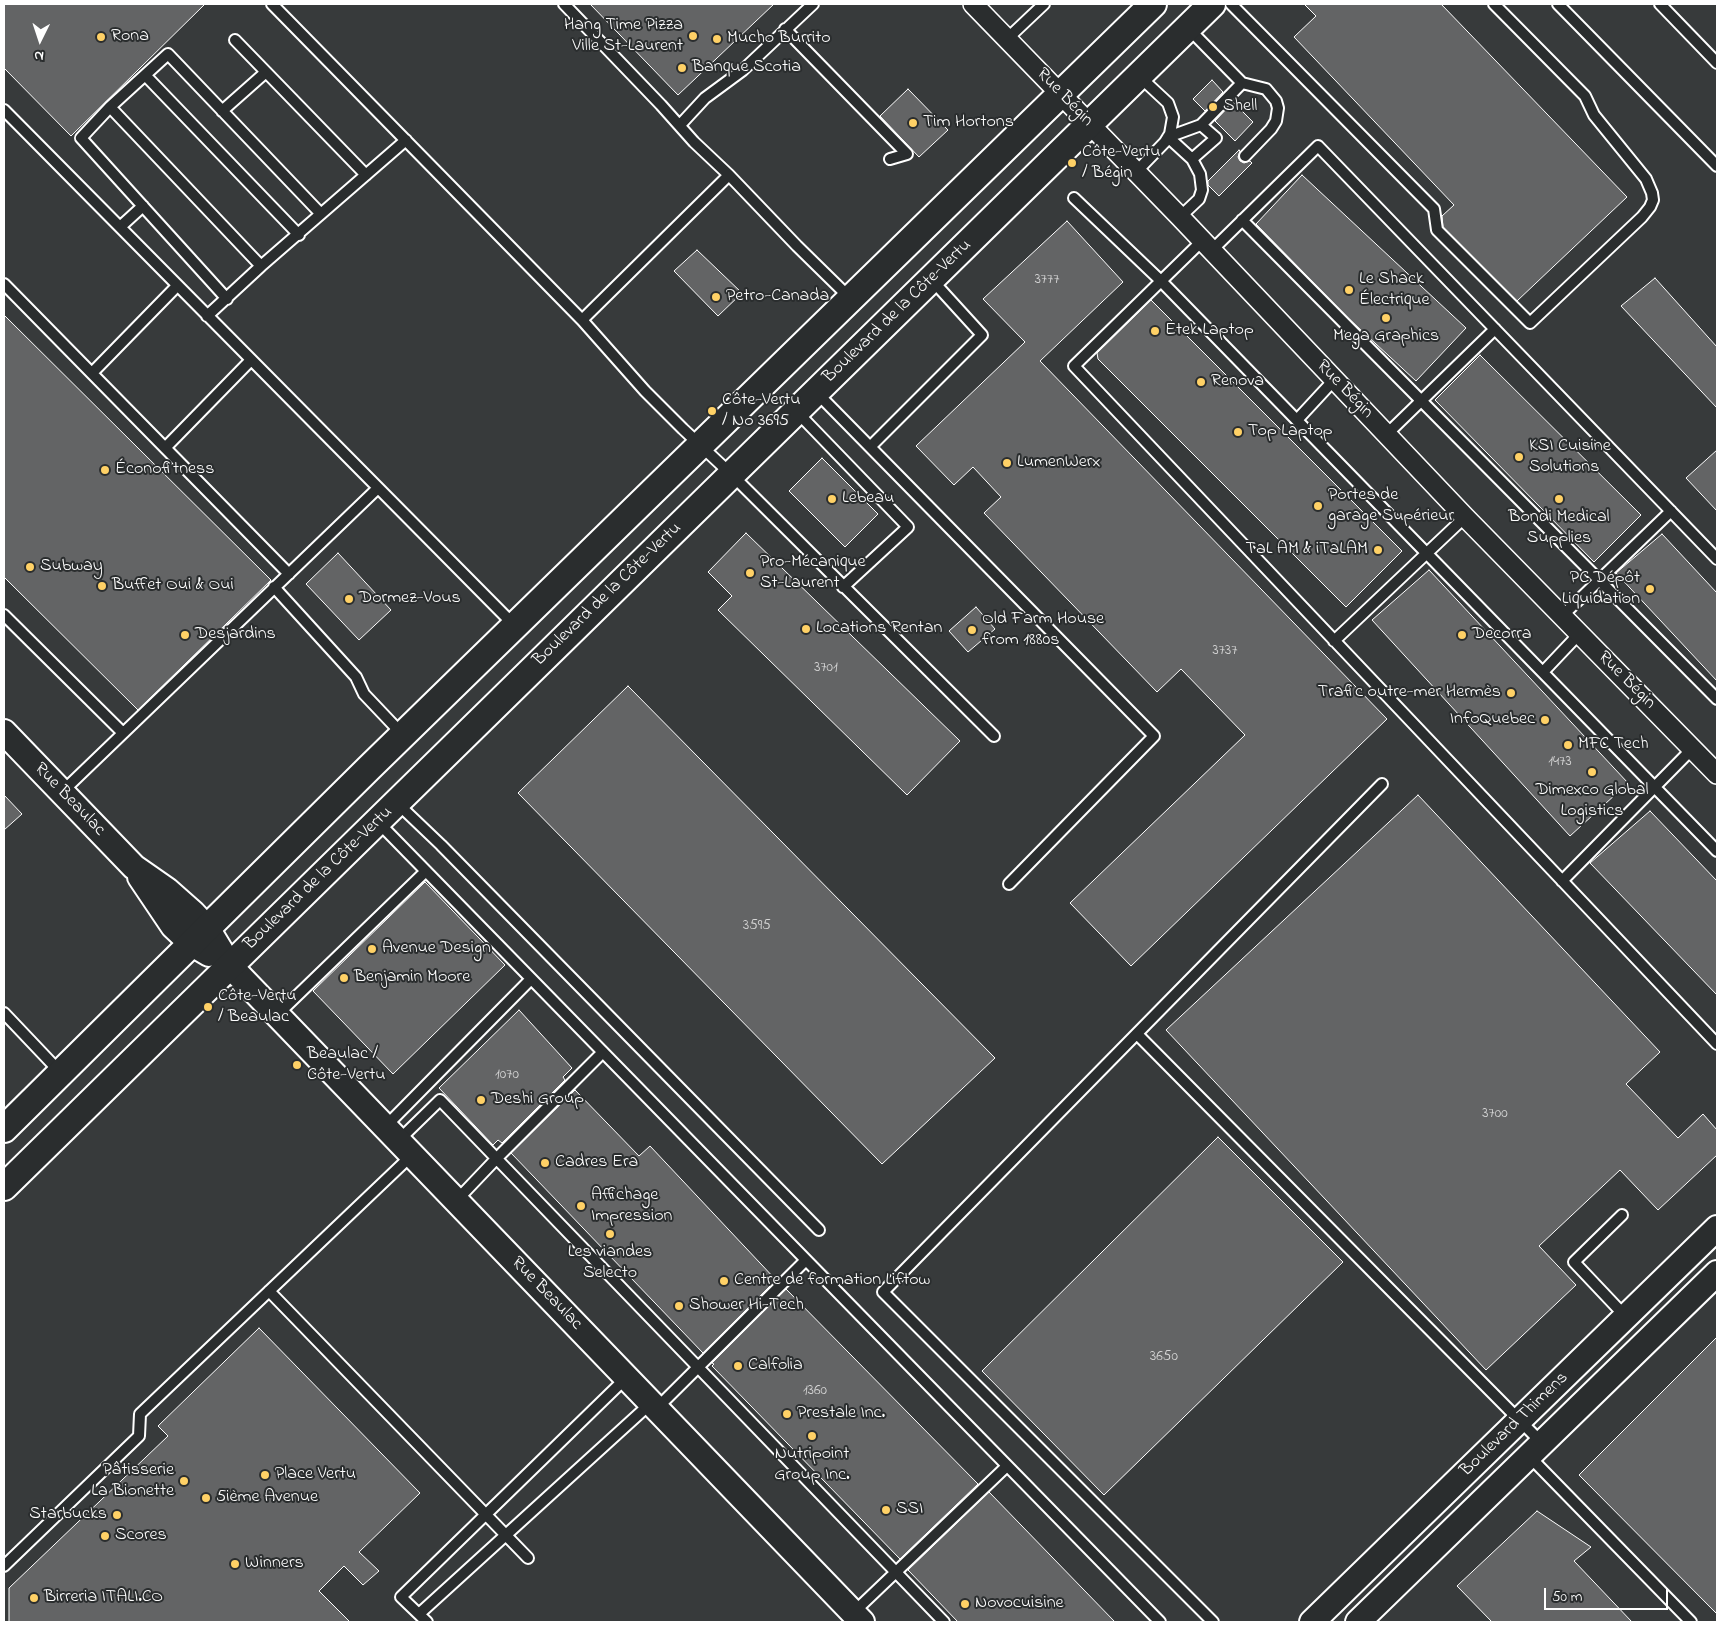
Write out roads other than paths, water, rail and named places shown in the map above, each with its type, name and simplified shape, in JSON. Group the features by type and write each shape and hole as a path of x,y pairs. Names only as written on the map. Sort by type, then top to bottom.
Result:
{"main road":[{"path":"4,1129 403,735 1153,4"},
{"name":"Boulevard de la Côte-Vertu","path":"4,1186 1212,4"}],"street":[{"name":"Rue Bégin","path":"973,4 1180,217 1465,517 1717,774"},
{"name":"Rue Beaulac","path":"4,732 134,867 167,890 193,913 199,936 857,1618"},
{"name":"Boulevard Thimens","path":"1312,1622 1717,1228"},
{"name":"Boulevard Thimens","path":"1358,1622 1717,1273"},
{"path":"1626,1317 1649,1340"}],"lane":[{"path":"564,4 694,142 850,298"},
{"path":"680,125 705,98 743,70 813,4"},
{"path":"1007,39 1044,4"},
{"path":"1231,4 1434,209 1437,230 1530,323 1642,216 1653,200 1646,179 1594,115 1585,96 1494,4"},
{"path":"1558,4 1717,166"},
{"path":"1660,4 1717,62"},
{"path":"278,6 582,320 645,391 994,736"},
{"path":"1188,28 1242,83 1266,89 1276,101 1278,108 1276,121 1271,129 1245,156"},
{"path":"785,29 907,154 890,159"},
{"path":"235,40 366,175"},
{"path":"227,298 81,138 145,74 168,54 322,214"},
{"path":"222,111 266,72"},
{"path":"145,74 299,235"},
{"path":"1136,172 1159,149 1168,137 1173,125 1173,116 1168,102 1139,75"},
{"path":"1168,137 1201,125 1242,83"},
{"path":"110,107 261,266"},
{"path":"4,110 516,626"},
{"path":"1192,159 1216,138 1201,125"},
{"path":"1168,137 1192,159 1200,174 1202,190 1199,199"},
{"path":"207,316 261,266 299,235 406,140"},
{"path":"1717,559 1318,146 1242,220 1161,281 1074,366 1717,1044"},
{"path":"582,320 729,175"},
{"path":"1180,217 1212,188"},
{"path":"1074,198 1161,281 1717,851"},
{"path":"120,227 143,206"},
{"path":"1242,220 1717,699"},
{"path":"870,447 982,335 931,279"},
{"path":"4,284 289,574"},
{"path":"92,373 177,286"},
{"path":"1386,435 1495,329"},
{"path":"165,448 251,360"},
{"path":"1297,420 1334,380"},
{"path":"816,392 1154,736 1009,884"},
{"path":"796,411 908,527 843,587"},
{"path":"62,792 378,488"},
{"path":"1562,616 1671,511"},
{"path":"1334,641 1465,517"},
{"path":"274,588 356,677 364,694 403,735"},
{"path":"4,615 123,733"},
{"path":"1542,672 1579,634"},
{"path":"1562,881 1656,788 1692,749"},
{"path":"1213,1622 883,1292 1382,784"},
{"path":"396,802 441,845 819,1230"},
{"path":"377,821 1160,1622"},
{"path":"277,1015 426,871"},
{"path":"4,1566 139,1436 140,1414 269,1291 398,1141 531,979"},
{"path":"4,1013 61,1072"},
{"path":"1137,1034 1520,1421 1535,1449 1691,1622"},
{"path":"456,1201 602,1052"},
{"path":"398,1141 440,1100 944,1622"},
{"path":"1622,1215 1574,1262 1626,1317"},
{"path":"419,1614 697,1367 806,1260"},
{"path":"269,1291 528,1558"},
{"path":"427,1622 401,1597 626,1378"},
{"path":"857,1618 896,1572 1007,1466"}],"place":[{"name":"Hang Time Pizza Ville St-Laurent","path":"693,36"},
{"name":"Rona","path":"101,37"},
{"name":"Mucho Burrito","path":"717,39"},
{"name":"Banque Scotia","path":"682,68"},
{"name":"Shell","path":"1213,107"},
{"name":"Tim Hortons","path":"913,123"},
{"name":"Côte-Vertu / Bégin","path":"1072,163"},
{"name":"Le Shack Électrique","path":"1349,290"},
{"name":"Petro-Canada","path":"716,297"},
{"name":"Mega Graphics","path":"1386,318"},
{"name":"Etek Laptop","path":"1155,331"},
{"name":"Renova","path":"1201,382"},
{"name":"Côte-Vertu / No 3695","path":"712,411"},
{"name":"Top Laptop","path":"1238,432"},
{"name":"KSI Cuisine Solutions","path":"1519,457"},
{"name":"LumenWerx","path":"1007,463"},
{"name":"Éconofitness","path":"105,470"},
{"name":"Lebeau","path":"832,499"},
{"name":"Bondi Medical Supplies","path":"1559,499"},
{"name":"Portes de garage Supérieur","path":"1318,506"},
{"name":"TaL AM & iTaLAM","path":"1378,550"},
{"name":"Subway","path":"30,567"},
{"name":"Pro-Mécanique St-Laurent","path":"750,573"},
{"name":"Buffet Oui & Oui","path":"102,586"},
{"name":"PC Dépôt Liquidation","path":"1650,589"},
{"name":"Dormez-Vous","path":"349,599"},
{"name":"Locations Rentan","path":"806,629"},
{"name":"Old Farm House from 1880s","path":"972,630"},
{"name":"Desjardins","path":"185,635"},
{"name":"Decorra","path":"1462,635"},
{"name":"Trafic outre-mer Hermès","path":"1511,693"},
{"name":"InfoQuebec","path":"1545,720"},
{"name":"MFC Tech","path":"1568,745"},
{"name":"Dimexco Global Logistics","path":"1592,772"},
{"name":"Avenue Design","path":"372,949"},
{"name":"Benjamin Moore","path":"344,978"},
{"name":"Côte-Vertu / Beaulac","path":"208,1007"},
{"name":"Beaulac / Côte-Vertu","path":"297,1065"},
{"name":"Deshi Group","path":"481,1100"},
{"name":"Cadres Era","path":"545,1163"},
{"name":"Affichage Impression","path":"581,1206"},
{"name":"Les viandes Selecto","path":"610,1234"},
{"name":"Centre de formation Liftow","path":"724,1281"},
{"name":"Shower Hi-Tech","path":"679,1306"},
{"name":"Calfolia","path":"738,1366"},
{"name":"Prestale Inc.","path":"787,1414"},
{"name":"Nutripoint Group Inc.","path":"812,1436"},
{"name":"Place Vertu","path":"265,1475"},
{"name":"Pâtisserie La Bionette","path":"184,1481"},
{"name":"5ième Avenue","path":"206,1498"},
{"name":"SSI","path":"886,1510"},
{"name":"Starbucks","path":"117,1515"},
{"name":"Scores","path":"105,1536"},
{"name":"Winners","path":"235,1564"},
{"name":"Birreria ITALI.CO","path":"34,1598"},
{"name":"Novocuisine","path":"965,1604"}]}
